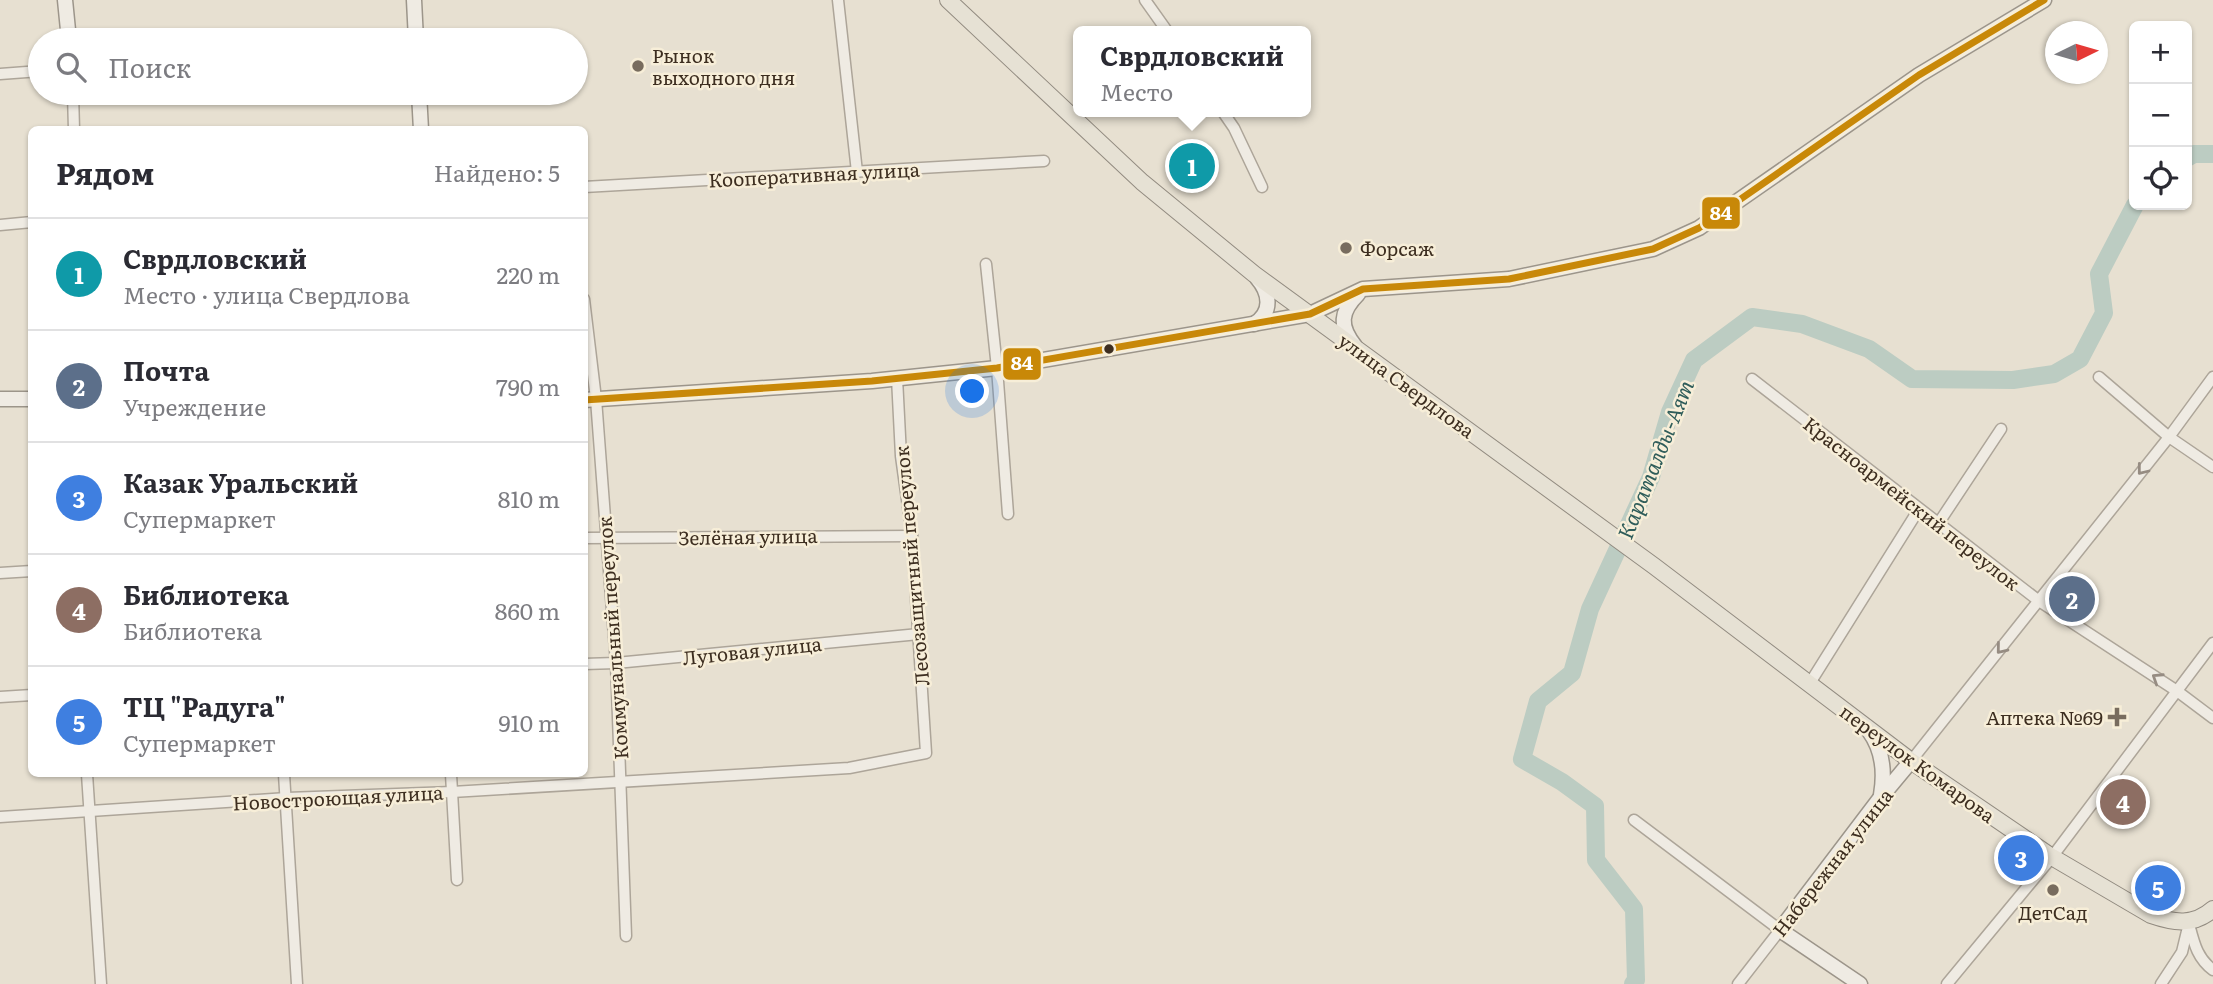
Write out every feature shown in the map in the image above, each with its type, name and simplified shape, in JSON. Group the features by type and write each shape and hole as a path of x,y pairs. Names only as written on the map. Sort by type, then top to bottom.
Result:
{"main road":[{"name":"улица Свердлова","path":"948,0 1142,182 1254,274 1654,566"},
{"name":"переулок Комарова","path":"1654,566 1912,761 2052,857 2151,915 2169,921 2189,923"},
{"path":"2189,923 2213,909"}],"street":[{"path":"65,0 68,28"},
{"path":"414,0 415,28"},
{"path":"838,0 857,172"},
{"path":"1145,0 1163,26"},
{"path":"590,400 897,378 997,368 1310,314 1363,289 1509,279 1653,249 1699,228 1919,75 2044,0"},
{"path":"0,74 28,72"},
{"path":"73,105 74,126"},
{"path":"420,105 421,126"},
{"path":"1226,117 1262,187"},
{"name":"Кооперативная улица","path":"588,187 1044,161"},
{"path":"0,225 28,222"},
{"path":"986,264 1008,514"},
{"path":"1254,274 1265,287 1268,300 1262,319 1254,324"},
{"path":"1358,350 1343,326 1344,313 1363,289"},
{"name":"Коммунальный переулок","path":"588,366 616,663 626,936"},
{"path":"2099,377 2169,437 2213,467"},
{"name":"Набережная улица","path":"1738,984 1881,797 2169,437 2213,377"},
{"name":"Лесозащитный переулок","path":"897,378 901,456 912,536 926,754"},
{"name":"Красноармейский переулок","path":"1752,379 2039,601 2213,718"},
{"path":"0,399 28,398"},
{"path":"1938,524 2001,429"},
{"path":"1810,682 1919,509"},
{"name":"Зелёная улица","path":"588,538 912,536"},
{"path":"0,573 28,571"},
{"name":"Луговая улица","path":"588,664 919,634"},
{"path":"1947,984 2052,857 2213,643"},
{"path":"0,697 28,695"},
{"path":"1866,727 1874,738 1882,760 1881,797"},
{"name":"Новостроющая улица","path":"0,817 287,798 452,792 849,768 926,754"},
{"path":"88,777 101,984"},
{"path":"284,777 298,984"},
{"path":"451,777 457,880"},
{"path":"1634,820 1780,930 1860,984"},
{"path":"2189,923 2197,952 2203,962 2213,970"},
{"path":"2161,984 2178,961 2189,923"}],"waterway":[{"name":"Караталды-Аят","path":"2192,155 2213,154"},
{"name":"Караталды-Аят","path":"1633,984 1636,980 1634,909 1596,860 1595,806 1562,782 1522,759 1538,701 1572,673 1590,609 1651,477 1670,412 1694,360 1752,317 1802,324 1869,349 1912,379 2013,380 2054,374 2080,359 2104,313 2099,274 2132,210"}],"transit line":[{"name":"84","path":"588,400 872,381 997,368 1310,314 1363,289 1509,279 1653,249 1699,228 1919,75 2044,0"}],"place":[{"name":"Рынок выходного дня","path":"638,66"},
{"name":"Сврдловский","path":"1192,166"},
{"name":"Форсаж","path":"1346,248"},
{"name":"Почта","path":"2072,599"},
{"name":"Аптека №69","path":"2117,717"},
{"name":"Библиотека","path":"2123,802"},
{"name":"Казак Уральский","path":"2021,858"},
{"name":"ТЦ \"Радуга\"","path":"2158,888"},
{"name":"ДетСад","path":"2053,890"}]}
